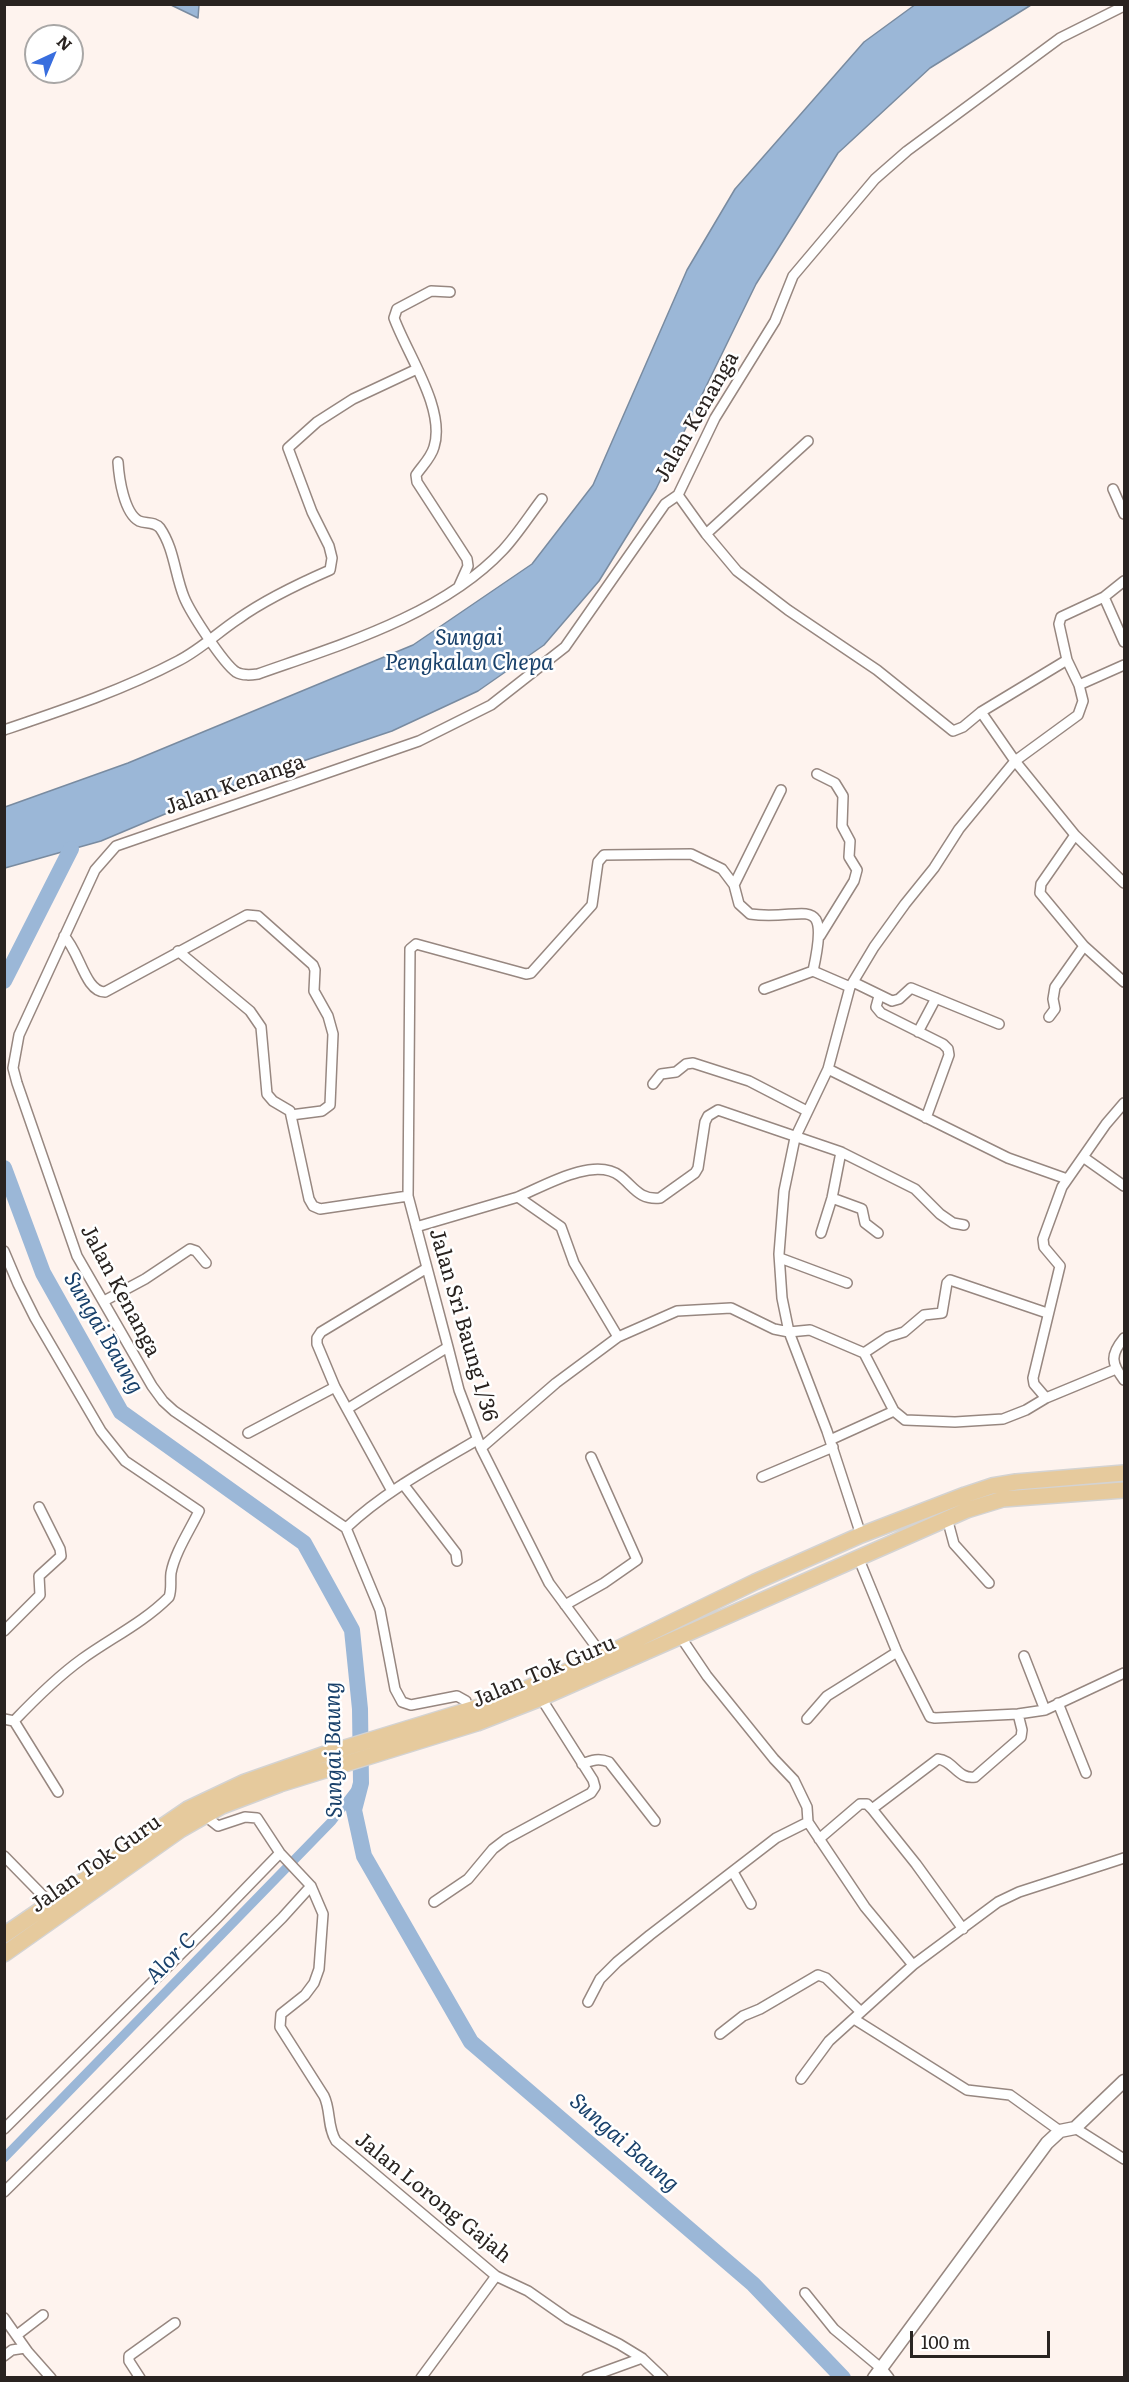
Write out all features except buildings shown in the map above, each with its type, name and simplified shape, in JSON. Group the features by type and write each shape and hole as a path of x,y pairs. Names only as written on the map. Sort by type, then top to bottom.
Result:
{"main road":[{"name":"Jalan Tok Guru","path":"7,1930 188,1809 244,1782 325,1754 468,1712 603,1656 755,1582 826,1552 861,1534 992,1486 1125,1473"},
{"name":"Jalan Tok Guru","path":"4,1954 204,1815 250,1795 477,1723 541,1698 947,1518 1004,1499 1125,1490"},
{"path":"826,1552 832,1568"}],"street":[{"name":"Jalan Kenanga","path":"346,1528 258,1470 169,1406 152,1386 76,1256 13,1068 20,1035 95,870 116,846 419,741 491,705 565,647 665,504 678,495 715,418 775,321 793,276 875,179 907,151 1060,38 1125,6"},
{"path":"450,292 431,291 394,313 398,330 428,391 434,414 436,438 431,455 416,475 417,482 467,559 468,566 459,586"},
{"path":"4,730 128,685 180,660 263,603 330,570 332,558 329,546 288,448 317,422 358,396 417,369"},
{"path":"706,534 808,441"},
{"path":"118,462 120,487 132,514 136,520 159,527 170,548 184,597 196,618 238,673 258,674 350,641 411,614 459,586 503,550 542,499"},
{"path":"1113,489 1125,514"},
{"path":"678,495 737,571 788,610 877,670 953,731 963,728 981,712 1067,660"},
{"path":"861,1534 832,1443 789,1332 782,1298 780,1258 784,1191 795,1138 828,1069 852,985 874,947 934,868 959,829 1015,761 1078,715 1083,701 1079,685 1067,660 1059,621 1064,615 1104,597 1125,581"},
{"path":"1104,597 1125,642"},
{"path":"1079,685 1125,665"},
{"path":"981,712 1015,761 1075,835 1125,883"},
{"path":"813,971 820,936 854,881 857,870 849,857 850,841 842,826 843,796 835,783 817,774"},
{"path":"781,790 734,885 739,904 750,914 806,913 817,920 820,936"},
{"path":"1075,835 1041,884 1039,890 1041,896 1084,946 1125,982"},
{"name":"Jalan Sri Baung 1/36","path":"603,1656 548,1582 479,1444 459,1390 408,1196 410,949 416,944 526,974 533,972 592,905 598,862 608,854 689,854 721,868 734,885"},
{"path":"64,936 75,948 90,986 101,992 253,914 313,965 315,970 314,992 328,1016 333,1034 331,1102 326,1110 291,1116"},
{"path":"1049,1017 1055,1009 1053,999 1055,987 1084,946"},
{"path":"178,951 256,1017 261,1028 267,1094 273,1101 288,1109 291,1116 309,1199 314,1206 320,1209 408,1196"},
{"path":"764,988 813,971 894,1001 911,988 999,1024"},
{"path":"879,996 876,1006 878,1010 943,1044 949,1052 926,1118"},
{"path":"918,1032 936,998"},
{"path":"653,1084 661,1074 676,1072 686,1064 693,1063 749,1081 807,1111"},
{"path":"828,1069 1008,1158 1067,1179"},
{"path":"1046,1398 1033,1382 1047,1313 1060,1266 1044,1247 1043,1242 1067,1179 1125,1103"},
{"path":"416,1227 518,1197 585,1170 598,1168 620,1176 642,1196 660,1198 695,1173 698,1168 705,1122 708,1116 718,1110 841,1152 915,1189 940,1214 953,1223 964,1225"},
{"path":"821,1233 832,1198 841,1152"},
{"path":"1083,1157 1125,1186"},
{"path":"518,1197 561,1227 574,1263 618,1337"},
{"path":"832,1198 862,1209 866,1223 878,1233"},
{"path":"104,1301 145,1279 189,1249 196,1251 206,1263"},
{"path":"4,1251 35,1318 101,1431 125,1461 199,1511 175,1562 169,1597 120,1636 82,1659 9,1720 58,1792"},
{"path":"780,1258 847,1283"},
{"path":"392,1491 335,1387 317,1344 319,1335 427,1268"},
{"path":"864,1353 888,1337 904,1332 924,1315 942,1313 947,1283 950,1280 1047,1313"},
{"path":"468,1712 466,1701 457,1696 411,1705 405,1704 398,1698 380,1610 346,1528 368,1508 403,1484 479,1444 618,1337 676,1311 731,1308 774,1329 789,1332 812,1330 864,1353 894,1411 905,1420 955,1422 1003,1419 1026,1410 1046,1398 1116,1369"},
{"path":"1125,1338 1118,1346 1114,1357 1116,1369 1125,1380"},
{"path":"347,1409 448,1347"},
{"path":"248,1433 335,1387"},
{"path":"762,1477 894,1411"},
{"path":"565,1605 604,1583 637,1560 591,1456"},
{"path":"403,1484 458,1555 457,1561"},
{"path":"4,1631 38,1597 41,1590 38,1579 40,1573 61,1556 60,1549 39,1507"},
{"path":"947,1518 954,1544 989,1583"},
{"path":"858,1557 897,1652 930,1717 1018,1714 1045,1710 1125,1673"},
{"path":"680,1636 707,1676 774,1759 794,1780 807,1807 808,1822 865,1907 913,1965"},
{"path":"807,1719 828,1696 897,1652"},
{"path":"1024,1656 1045,1710"},
{"path":"434,1902 468,1879 493,1848 591,1793 595,1787 593,1780 541,1698"},
{"path":"1058,1703 1086,1773"},
{"path":"872,1809 938,1759 943,1759 968,1778 975,1777 1021,1737 1022,1730 1018,1714"},
{"path":"582,1764 602,1759 609,1762 655,1821"},
{"path":"819,1839 860,1804 867,1804 916,1864 963,1929"},
{"name":"Jalan Lorong Gajah","path":"204,1815 209,1822 218,1826 245,1817 257,1818 282,1855 311,1886 324,1914 319,1969 305,1995 281,2014 280,2027 324,2096 328,2105 330,2130 340,2146 496,2276 515,2283 568,2319 620,2344 642,2358 663,2378"},
{"path":"588,2002 599,1980 616,1962 776,1838 808,1822"},
{"path":"4,2129 282,1855"},
{"path":"4,1856 50,1903"},
{"path":"801,2079 829,2042 913,1965 1010,1895 1125,1858"},
{"path":"734,1872 752,1904"},
{"path":"4,2192 282,1918 311,1886"},
{"path":"720,2034 743,2016 760,2009 818,1975 826,1978 861,2013"},
{"path":"854,2019 967,2090 1010,2095 1060,2131"},
{"path":"805,2293 834,2329 882,2373 907,2331 1053,2136 1060,2131 1075,2128 1125,2080"},
{"path":"1075,2128 1125,2159"},
{"path":"421,2378 496,2276"},
{"path":"17,2335 43,2315"},
{"path":"4,2318 51,2378"},
{"path":"140,2378 129,2361 129,2356 176,2323"},
{"path":"4,2356 12,2350 26,2348"},
{"path":"586,2378 642,2358"}],"water":[{"name":"Sungai Pengkalan Chepa","path":"916,4 1031,5 930,68 838,153 756,284 656,489 599,581 544,645 478,691 392,731 241,782 101,841 5,868 5,807 128,763 413,645 532,564 593,485 687,270 735,189 864,42"},
{"path":"171,5 199,5 198,18"}],"waterway":[{"name":"Sungai Baung","path":"4,981 71,849"},
{"name":"Sungai Baung","path":"4,1168 43,1273 121,1412 304,1543 352,1630 360,1709 361,1783 354,1810 364,1856 471,2042 753,2284 843,2378"},
{"name":"Alor C","path":"4,2158 332,1821 361,1783"}]}
